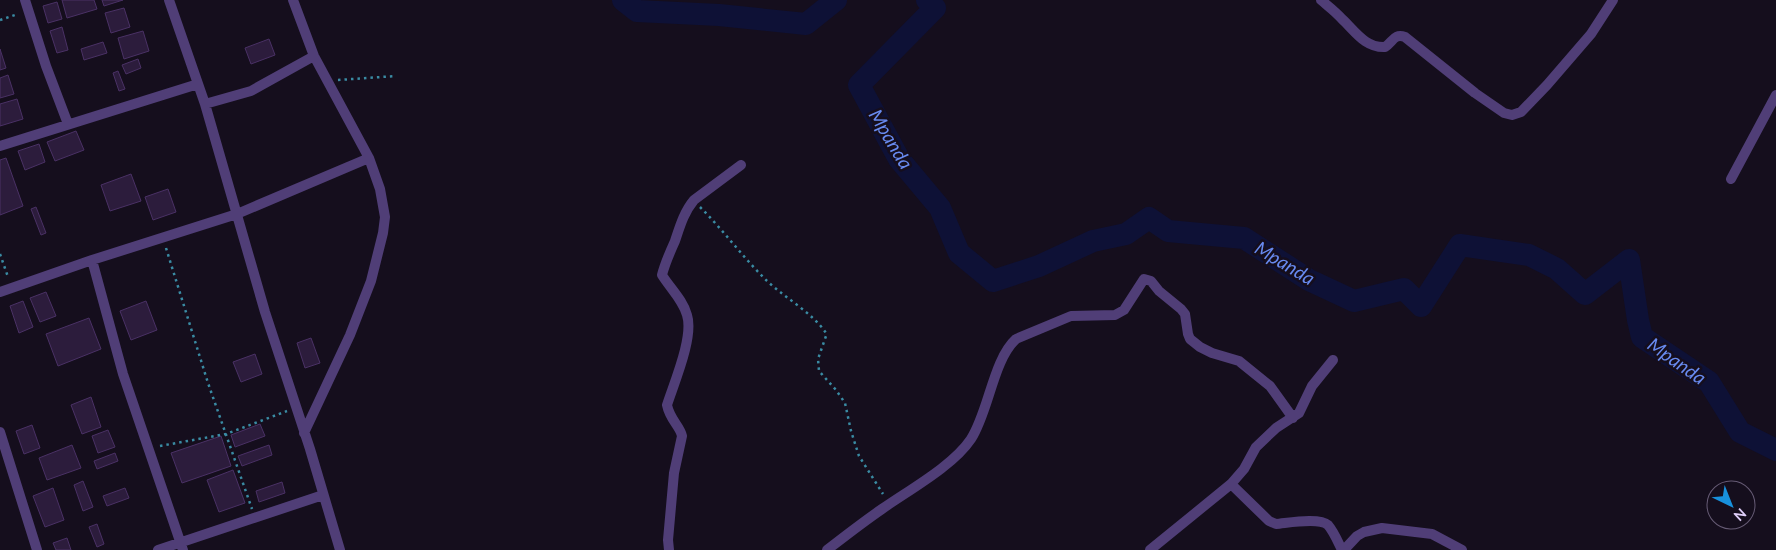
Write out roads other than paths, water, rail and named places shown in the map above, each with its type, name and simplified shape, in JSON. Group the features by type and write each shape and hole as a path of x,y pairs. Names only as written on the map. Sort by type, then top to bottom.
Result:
{"street":[{"path":"25,0 46,66 68,124"},
{"path":"169,0 205,104 265,312 340,550"},
{"path":"293,0 314,56 369,158 380,188 385,217 371,281 350,335 304,433"},
{"path":"1321,0 1371,45 1385,47 1396,36 1405,37 1475,93 1504,113 1512,115 1521,112 1547,85 1590,34 1613,0"},
{"path":"205,104 251,91 314,56"},
{"path":"0,146 198,84"},
{"path":"1730,179 1776,96"},
{"path":"0,292 92,260 237,214 369,158"},
{"path":"669,550 668,540 674,473 682,436 669,414 667,406 690,329 688,315 683,305 662,275 682,219 694,200 741,165"},
{"path":"92,260 123,374 182,546"},
{"path":"827,550 889,504 948,464 970,440 982,419 999,367 1010,345 1016,339 1071,316 1115,315 1124,310 1141,282 1147,278 1185,314 1190,339 1212,353 1239,361 1270,386 1293,418"},
{"path":"1150,550 1230,484 1244,469 1256,447 1276,428 1299,413 1312,386 1333,360"},
{"path":"0,432 37,550"},
{"path":"1230,484 1269,521 1276,524 1319,521 1326,524 1332,530 1343,550 1357,536 1364,532 1382,528 1432,534 1462,550"},
{"path":"158,550 182,546 255,517 323,495"}],"waterway":[{"name":"Mpanda","path":"623,0 637,11 719,15 806,24 836,0"},
{"name":"Mpanda","path":"927,0 935,8 859,85 899,159 940,208 959,253 993,281 1039,266 1093,241 1126,234 1149,218 1168,231 1244,238 1309,280 1354,301 1404,289 1421,306 1460,245 1529,255 1557,269 1585,294 1629,260 1642,337 1709,382 1740,432 1776,450"}]}
